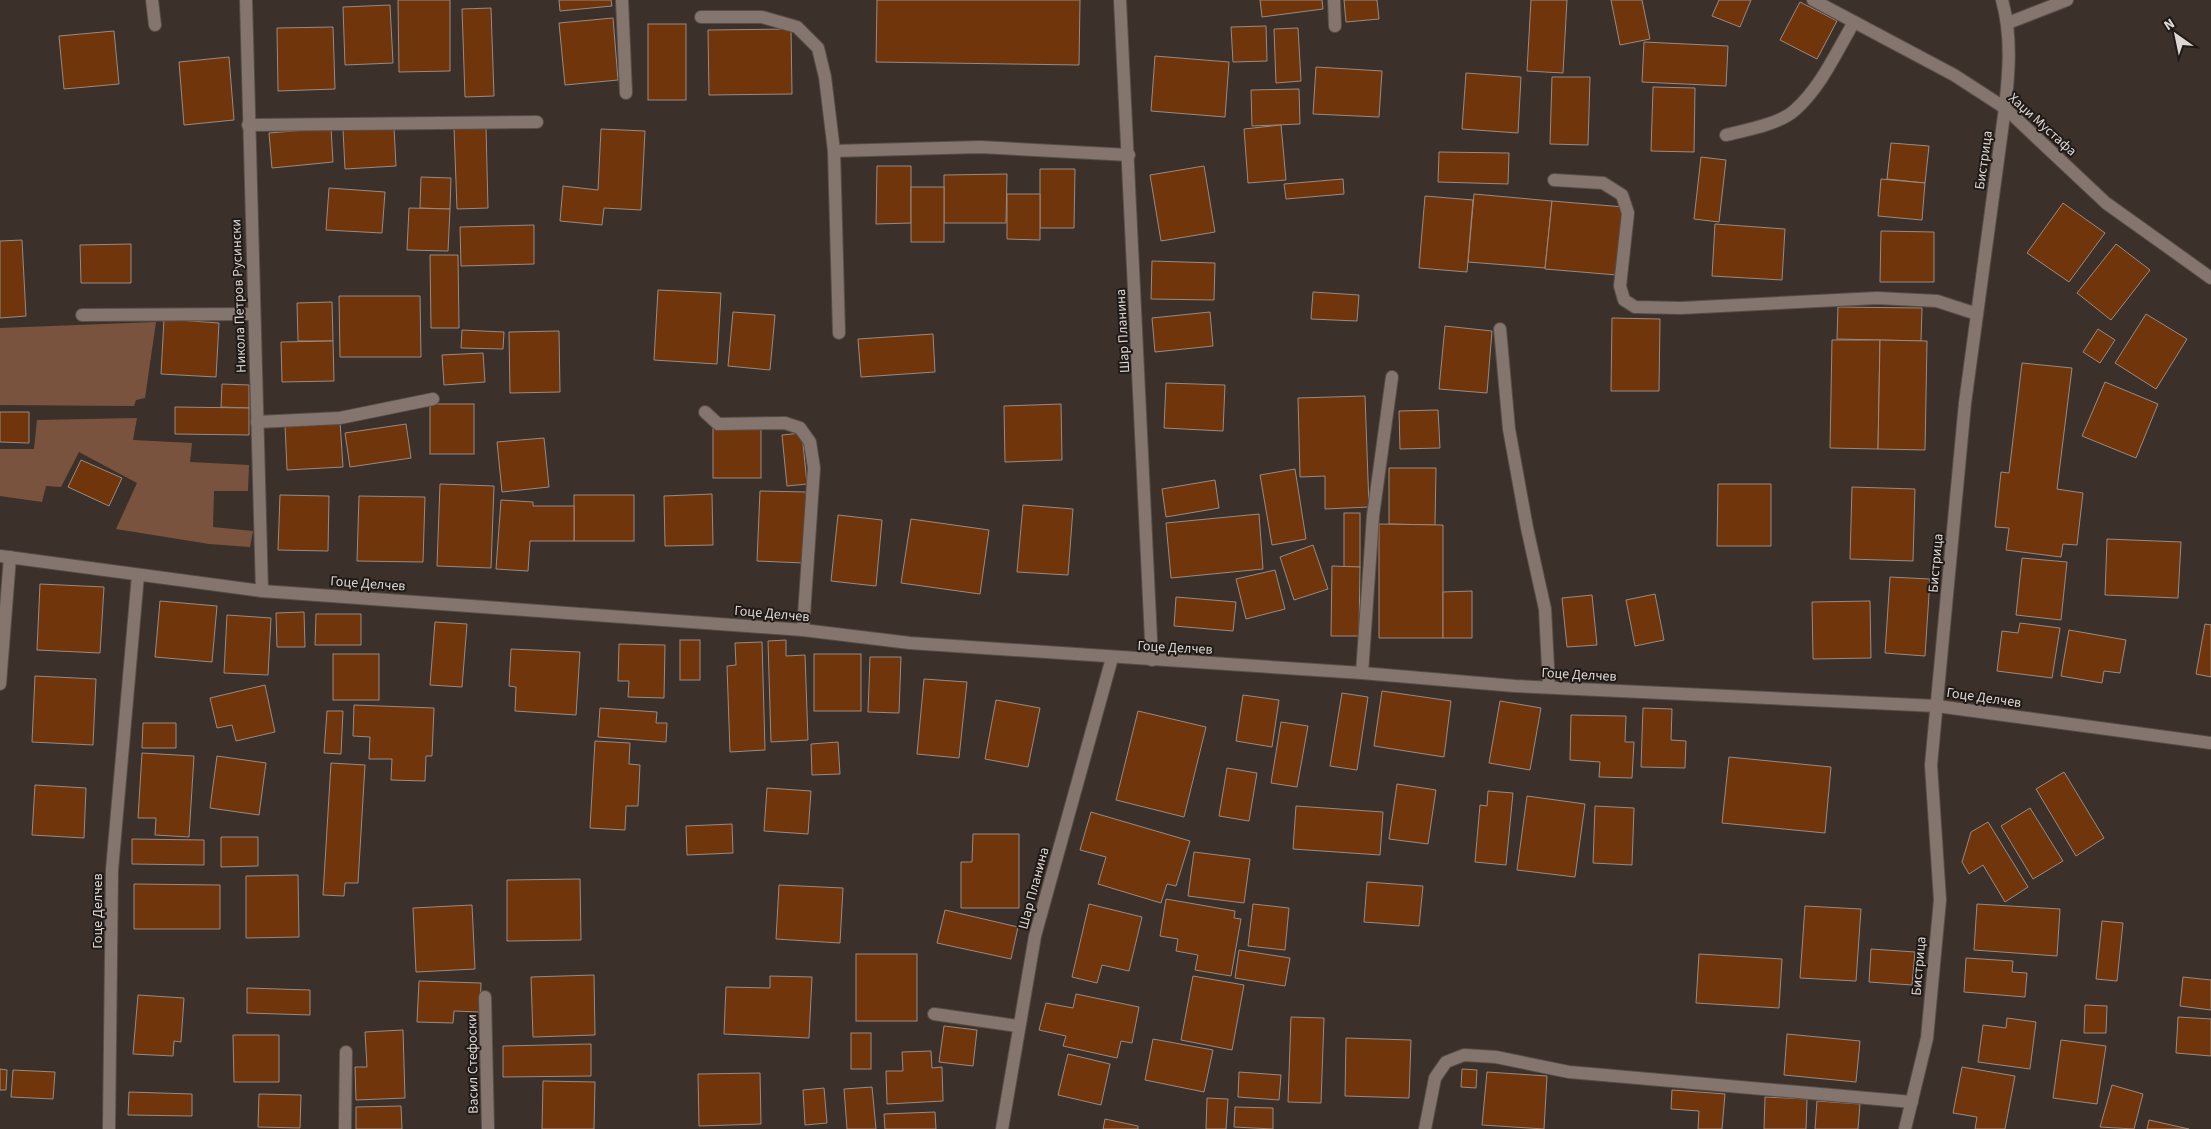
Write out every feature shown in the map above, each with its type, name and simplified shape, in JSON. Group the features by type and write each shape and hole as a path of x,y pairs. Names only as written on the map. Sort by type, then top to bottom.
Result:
{"street":[{"path":"152,0 155,26"},
{"name":"Никола Петров Русински","path":"246,0 262,590"},
{"path":"622,0 626,93"},
{"name":"Шар Планина","path":"1120,0 1152,660"},
{"path":"1334,0 1335,26"},
{"name":"Хаџи Мустафа","path":"1813,0 1954,75 2005,108 2106,203 2211,278"},
{"name":"Бистрица","path":"1906,1129 1927,1038 1940,900 1931,765 1965,403 2005,108 2009,65 2008,22 2002,0"},
{"path":"2008,22 2067,0"},
{"path":"701,17 762,17 797,27 818,48 825,77 834,151 838,333"},
{"path":"1726,134 1761,126 1794,111 1813,89 1854,22"},
{"path":"248,125 538,122"},
{"path":"834,151 980,147 1129,155"},
{"path":"1554,180 1603,183 1622,194 1628,213 1620,286 1624,300 1635,307 1681,308 1877,298 1937,301 1977,314"},
{"path":"82,315 254,314"},
{"path":"1500,329 1509,429 1527,528 1545,609 1549,688"},
{"path":"1362,673 1373,516 1392,377"},
{"path":"257,422 340,418 433,399"},
{"path":"705,412 718,424 785,423 800,428 810,442 814,468 803,630"},
{"path":"0,684 5,556"},
{"name":"Гоце Делчев","path":"5,556 262,590 803,630 910,644 1362,673 1549,688 1937,706 2211,743"},
{"name":"Гоце Делчев","path":"109,1129 112,870 138,575"},
{"name":"Шар Планина","path":"1002,1129 1018,1026 1035,936 1112,658"},
{"name":"Васил Стефоски","path":"485,997 488,1129"},
{"path":"934,1014 1018,1026"},
{"path":"345,1129 346,1052"},
{"path":"1425,1129 1435,1078 1446,1062 1464,1055 1496,1057 1569,1072 1912,1102"}],"shaded area":[{"path":"156,322 145,398 136,400 134,406 0,405 0,328"},
{"path":"137,418 133,440 192,443 190,462 249,465 248,491 214,491 213,527 253,531 250,547 209,544 116,529 137,483 79,452 61,487 46,486 42,502 0,496 0,449 34,449 37,420"}],"building":[{"path":"398,0 450,0 450,71 399,72"},
{"path":"559,0 611,0 612,6 560,11"},
{"path":"877,0 1080,0 1079,65 876,62"},
{"path":"1260,0 1322,0 1323,9 1262,17"},
{"path":"1344,0 1377,0 1379,19 1346,22"},
{"path":"1531,0 1567,0 1563,73 1527,71"},
{"path":"1611,0 1642,0 1650,39 1620,45"},
{"path":"1719,0 1751,0 1740,27 1712,16"},
{"path":"1800,2 1837,21 1817,59 1780,40"},
{"path":"390,5 393,63 345,65 343,7"},
{"path":"491,8 494,96 465,97 462,9"},
{"path":"613,18 618,80 565,85 559,23"},
{"path":"648,24 686,24 686,100 648,100"},
{"path":"1266,26 1267,61 1233,62 1231,27"},
{"path":"333,27 335,89 278,91 277,28"},
{"path":"1298,28 1301,81 1276,83 1274,29"},
{"path":"791,29 792,94 709,95 708,30"},
{"path":"114,31 119,84 64,89 59,36"},
{"path":"1644,42 1728,46 1726,86 1642,82"},
{"path":"1155,56 1229,62 1225,117 1151,111"},
{"path":"229,57 234,120 184,125 179,62"},
{"path":"1316,67 1382,71 1379,117 1313,114"},
{"path":"1466,73 1521,77 1518,133 1462,129"},
{"path":"1552,77 1590,77 1588,145 1550,144"},
{"path":"1653,87 1695,88 1694,152 1651,151"},
{"path":"1299,89 1300,124 1252,126 1251,90"},
{"path":"1281,125 1286,180 1248,183 1244,129"},
{"path":"394,127 396,166 345,169 343,130"},
{"path":"486,127 488,208 457,209 454,128"},
{"path":"331,128 333,162 272,168 269,133"},
{"path":"601,129 645,131 641,210 604,208 602,225 560,221 563,186 598,190"},
{"path":"1891,143 1929,146 1925,183 1887,179"},
{"path":"1439,152 1509,153 1508,184 1438,182"},
{"path":"1701,157 1726,160 1719,222 1694,219"},
{"path":"877,166 911,166 911,223 876,224"},
{"path":"1204,166 1215,232 1161,241 1150,175"},
{"path":"1040,169 1075,169 1074,228 1040,228"},
{"path":"1007,174 1006,223 944,223 944,175"},
{"path":"421,177 451,178 450,209 420,208"},
{"path":"1343,179 1344,194 1286,199 1284,184"},
{"path":"1881,179 1925,183 1922,220 1878,216"},
{"path":"911,187 944,187 944,242 911,242"},
{"path":"329,188 385,192 382,233 326,230"},
{"path":"1007,194 1040,194 1040,240 1007,239"},
{"path":"1474,194 1552,201 1545,268 1468,262"},
{"path":"1425,196 1473,200 1467,272 1419,268"},
{"path":"1552,201 1624,207 1617,275 1545,269"},
{"path":"2063,203 2105,233 2069,282 2027,253"},
{"path":"409,208 450,209 448,251 407,250"},
{"path":"1715,224 1785,229 1782,280 1712,276"},
{"path":"534,225 534,264 461,266 460,227"},
{"path":"1881,231 1934,232 1934,282 1880,282"},
{"path":"22,240 26,316 0,318 0,241"},
{"path":"131,244 131,283 81,283 80,245"},
{"path":"2116,244 2150,270 2111,320 2077,293"},
{"path":"430,255 458,255 459,328 431,328"},
{"path":"1152,261 1215,263 1214,300 1151,299"},
{"path":"658,290 721,293 717,364 654,360"},
{"path":"1313,292 1359,295 1357,321 1311,319"},
{"path":"339,296 420,296 421,357 340,357"},
{"path":"332,302 333,341 298,341 297,303"},
{"path":"1838,307 1922,308 1921,341 1837,339"},
{"path":"733,312 775,315 770,370 728,366"},
{"path":"1210,312 1213,346 1155,352 1152,318"},
{"path":"2146,314 2187,339 2156,389 2115,363"},
{"path":"1612,318 1660,319 1659,391 1611,391"},
{"path":"164,319 219,323 216,377 161,374"},
{"path":"1445,326 1492,331 1487,393 1439,389"},
{"path":"2098,329 2115,340 2100,363 2083,352"},
{"path":"462,330 504,332 503,349 461,348"},
{"path":"559,331 560,392 510,393 509,332"},
{"path":"933,334 935,372 861,377 858,339"},
{"path":"1832,340 1880,340 1878,449 1830,448"},
{"path":"1880,340 1927,341 1925,450 1878,449"},
{"path":"333,341 334,381 282,382 281,342"},
{"path":"483,353 485,382 444,385 442,355"},
{"path":"2022,363 2072,368 2057,489 2083,493 2077,545 2063,544 2061,557 2006,550 2009,528 1995,527 2001,472 2009,473"},
{"path":"2105,382 2158,404 2136,458 2082,436"},
{"path":"1166,383 1225,385 1223,431 1164,428"},
{"path":"222,384 249,385 249,408 221,407"},
{"path":"1365,396 1369,507 1325,509 1325,476 1300,477 1298,398"},
{"path":"430,404 474,404 474,454 430,454"},
{"path":"1061,404 1062,460 1005,462 1004,406"},
{"path":"175,407 249,408 249,435 175,434"},
{"path":"1438,410 1440,448 1400,449 1399,411"},
{"path":"0,412 29,412 29,443 0,442"},
{"path":"340,421 343,467 287,470 285,424"},
{"path":"406,424 411,458 350,467 345,433"},
{"path":"713,427 761,427 761,478 713,478"},
{"path":"802,433 807,484 787,486 782,435"},
{"path":"544,438 549,487 502,492 497,442"},
{"path":"81,460 122,478 109,506 68,487"},
{"path":"1389,468 1436,468 1435,525 1389,524"},
{"path":"1295,469 1306,539 1272,545 1260,475"},
{"path":"1215,480 1219,508 1166,517 1162,489"},
{"path":"440,484 494,486 491,568 437,566"},
{"path":"1718,484 1771,484 1771,546 1717,546"},
{"path":"1852,487 1915,489 1913,561 1850,559"},
{"path":"760,491 806,492 804,563 757,561"},
{"path":"712,494 713,545 665,546 664,496"},
{"path":"280,495 329,496 328,551 278,550"},
{"path":"574,495 634,495 634,541 574,541"},
{"path":"359,496 425,497 423,562 357,561"},
{"path":"501,500 533,502 533,506 574,506 574,541 530,541 528,571 496,569"},
{"path":"1023,505 1073,509 1068,575 1017,572"},
{"path":"1344,513 1360,513 1360,567 1344,567"},
{"path":"1259,514 1263,569 1171,578 1166,523"},
{"path":"838,515 882,520 876,586 831,581"},
{"path":"911,519 989,530 980,594 901,583"},
{"path":"1379,524 1443,525 1443,638 1379,638"},
{"path":"2107,539 2181,542 2178,598 2105,595"},
{"path":"1313,545 1328,589 1294,600 1280,557"},
{"path":"2022,558 2067,562 2061,620 2016,615"},
{"path":"1332,566 1360,567 1359,636 1331,636"},
{"path":"1275,570 1285,609 1246,619 1236,579"},
{"path":"1890,577 1930,579 1925,656 1885,653"},
{"path":"40,584 104,587 100,653 37,650"},
{"path":"1472,591 1472,638 1443,638 1443,592"},
{"path":"1655,594 1664,640 1635,646 1626,600"},
{"path":"1592,595 1597,645 1567,647 1562,598"},
{"path":"1176,597 1236,602 1233,631 1174,626"},
{"path":"160,601 217,606 212,662 155,657"},
{"path":"1870,601 1871,658 1813,659 1812,602"},
{"path":"304,612 305,647 277,647 276,613"},
{"path":"316,614 361,614 361,645 315,645"},
{"path":"227,615 271,618 268,675 224,673"},
{"path":"435,622 467,624 462,687 430,685"},
{"path":"2020,623 2060,628 2052,678 1997,671 2002,631 2018,633"},
{"path":"2205,624 2211,625 2211,677 2196,674"},
{"path":"2069,630 2126,640 2120,673 2104,671 2102,683 2061,676"},
{"path":"680,640 700,640 700,680 680,680"},
{"path":"786,640 786,656 805,655 808,740 771,742 768,641"},
{"path":"762,642 765,750 730,752 727,666 736,665 735,643"},
{"path":"619,644 665,645 664,698 628,697 629,681 618,681"},
{"path":"511,649 580,652 576,715 515,711 516,687 509,686"},
{"path":"333,654 379,654 379,700 333,700"},
{"path":"814,654 861,654 861,711 814,711"},
{"path":"870,657 901,657 899,713 868,712"},
{"path":"35,676 96,679 93,745 32,742"},
{"path":"924,679 967,682 959,758 917,754"},
{"path":"265,685 275,732 236,741 232,725 217,728 210,698"},
{"path":"1382,691 1451,701 1444,757 1374,746"},
{"path":"1342,693 1368,697 1357,770 1330,766"},
{"path":"1243,695 1279,700 1272,747 1236,741"},
{"path":"996,700 1040,708 1028,767 985,759"},
{"path":"1500,701 1541,708 1530,770 1489,763"},
{"path":"354,705 434,708 432,756 426,756 425,781 391,780 392,759 369,759 370,737 353,736"},
{"path":"600,708 657,712 656,723 667,723 666,742 598,737"},
{"path":"1643,708 1672,709 1671,740 1686,741 1685,768 1641,767"},
{"path":"327,711 343,711 341,754 324,753"},
{"path":"1138,711 1206,727 1184,817 1116,800"},
{"path":"1571,715 1626,716 1625,742 1634,742 1632,778 1599,777 1600,762 1570,760"},
{"path":"1281,722 1308,726 1297,787 1271,783"},
{"path":"143,723 176,723 176,748 142,748"},
{"path":"595,741 630,743 629,764 640,765 638,806 626,806 625,830 590,828"},
{"path":"838,742 840,774 812,775 811,744"},
{"path":"142,753 194,756 189,837 155,835 156,818 138,818"},
{"path":"217,756 266,763 259,815 210,808"},
{"path":"1729,757 1831,767 1825,833 1722,823"},
{"path":"331,763 365,765 358,883 345,883 344,896 323,895"},
{"path":"1227,768 1257,773 1249,821 1219,816"},
{"path":"2064,772 2104,838 2076,856 2036,789"},
{"path":"1397,784 1436,790 1428,844 1389,839"},
{"path":"35,785 86,788 84,838 32,835"},
{"path":"767,788 811,791 808,834 764,831"},
{"path":"1488,791 1513,793 1506,865 1475,862 1480,805 1487,806"},
{"path":"1527,796 1585,804 1575,877 1517,870"},
{"path":"1296,806 1383,812 1380,855 1293,849"},
{"path":"1595,806 1634,808 1632,865 1593,863"},
{"path":"2030,808 2063,861 2033,879 2001,826"},
{"path":"1091,812 1190,841 1176,886 1167,884 1161,903 1098,884 1106,857 1080,850"},
{"path":"1988,822 2028,887 2005,902 1983,865 1969,874 1962,862 1971,832"},
{"path":"732,824 733,853 687,855 686,826"},
{"path":"973,834 1019,834 1019,908 961,908 961,862 972,862"},
{"path":"221,837 258,837 258,866 221,867"},
{"path":"132,839 204,840 204,865 132,864"},
{"path":"1194,852 1250,859 1244,903 1188,896"},
{"path":"298,875 299,937 246,938 246,876"},
{"path":"580,879 581,940 507,941 507,880"},
{"path":"1367,882 1423,886 1419,926 1364,922"},
{"path":"134,884 220,885 220,929 134,929"},
{"path":"779,885 843,888 840,943 776,939"},
{"path":"1166,899 1235,911 1234,918 1241,919 1231,976 1195,970 1198,955 1176,951 1178,939 1160,936"},
{"path":"1089,904 1142,917 1129,971 1102,965 1097,983 1072,977"},
{"path":"1253,904 1289,908 1285,950 1248,946"},
{"path":"1977,904 2060,909 2057,956 1974,950"},
{"path":"472,905 475,969 416,972 413,908"},
{"path":"1805,906 1861,909 1856,981 1800,978"},
{"path":"945,910 1018,927 1011,959 937,943"},
{"path":"2102,921 2123,923 2117,981 2096,979"},
{"path":"1871,949 1915,952 1912,985 1869,982"},
{"path":"1239,950 1290,958 1285,986 1235,978"},
{"path":"856,954 917,954 917,1021 856,1021"},
{"path":"1699,954 1782,959 1779,1008 1696,1003"},
{"path":"1966,958 2013,961 2012,972 2027,973 2025,997 1964,992"},
{"path":"594,975 595,1035 533,1037 531,977"},
{"path":"770,976 812,977 809,1038 724,1034 726,987 770,988"},
{"path":"1193,976 1244,985 1232,1050 1181,1040"},
{"path":"2183,977 2211,980 2211,1010 2180,1006"},
{"path":"419,981 481,983 480,1012 454,1011 453,1023 417,1022"},
{"path":"247,988 310,990 310,1015 247,1013"},
{"path":"1076,994 1139,1007 1132,1043 1121,1041 1117,1058 1063,1046 1066,1036 1039,1030 1046,1003 1073,1008"},
{"path":"138,995 184,998 181,1042 174,1041 173,1056 133,1054"},
{"path":"2085,1005 2107,1006 2106,1033 2084,1033"},
{"path":"1291,1017 1324,1018 1321,1103 1288,1102"},
{"path":"2178,1017 2211,1019 2211,1056 2176,1053"},
{"path":"2007,1018 2036,1022 2030,1069 1978,1062 1983,1025 2006,1028"},
{"path":"944,1026 977,1030 973,1066 939,1062"},
{"path":"403,1030 405,1098 356,1100 355,1067 367,1067 365,1032"},
{"path":"851,1033 871,1033 871,1069 851,1069"},
{"path":"1787,1034 1860,1041 1856,1082 1784,1075"},
{"path":"233,1035 279,1035 279,1082 234,1082"},
{"path":"1346,1038 1411,1040 1409,1098 1345,1096"},
{"path":"1153,1039 1213,1050 1204,1092 1145,1080"},
{"path":"2061,1040 2106,1046 2097,1104 2053,1098"},
{"path":"591,1044 591,1076 503,1077 503,1046"},
{"path":"931,1051 932,1068 942,1067 943,1101 887,1104 886,1071 903,1071 902,1052"},
{"path":"1068,1054 1110,1064 1101,1105 1058,1095"},
{"path":"1962,1067 2015,1076 2005,1129 1975,1129 1977,1117 1953,1113"},
{"path":"0,1069 7,1070 6,1090 0,1090"},
{"path":"1462,1069 1477,1070 1476,1088 1461,1087"},
{"path":"13,1070 55,1072 53,1099 11,1097"},
{"path":"1239,1072 1281,1075 1279,1100 1238,1097"},
{"path":"1487,1072 1547,1076 1544,1129 1482,1125"},
{"path":"760,1073 761,1124 699,1126 698,1074"},
{"path":"543,1081 595,1082 594,1129 542,1129"},
{"path":"2112,1085 2143,1094 2134,1129 2100,1127"},
{"path":"872,1087 876,1129 847,1129 844,1089"},
{"path":"824,1088 827,1123 805,1125 803,1090"},
{"path":"1672,1090 1725,1094 1722,1129 1698,1129 1699,1111 1671,1109"},
{"path":"129,1092 192,1094 192,1116 128,1115"},
{"path":"259,1094 301,1095 300,1128 258,1127"},
{"path":"1765,1097 1807,1099 1806,1129 1764,1129"},
{"path":"1207,1098 1228,1099 1226,1129 1206,1129"},
{"path":"1817,1101 1860,1104 1858,1129 1815,1129"},
{"path":"401,1106 402,1129 356,1129 356,1107"},
{"path":"1235,1107 1273,1108 1273,1129 1234,1127"},
{"path":"935,1112 936,1129 885,1129 884,1114"},
{"path":"1105,1119 1138,1126 1138,1129 1103,1129"},
{"path":"2149,1120 2189,1129 2147,1129"}]}
